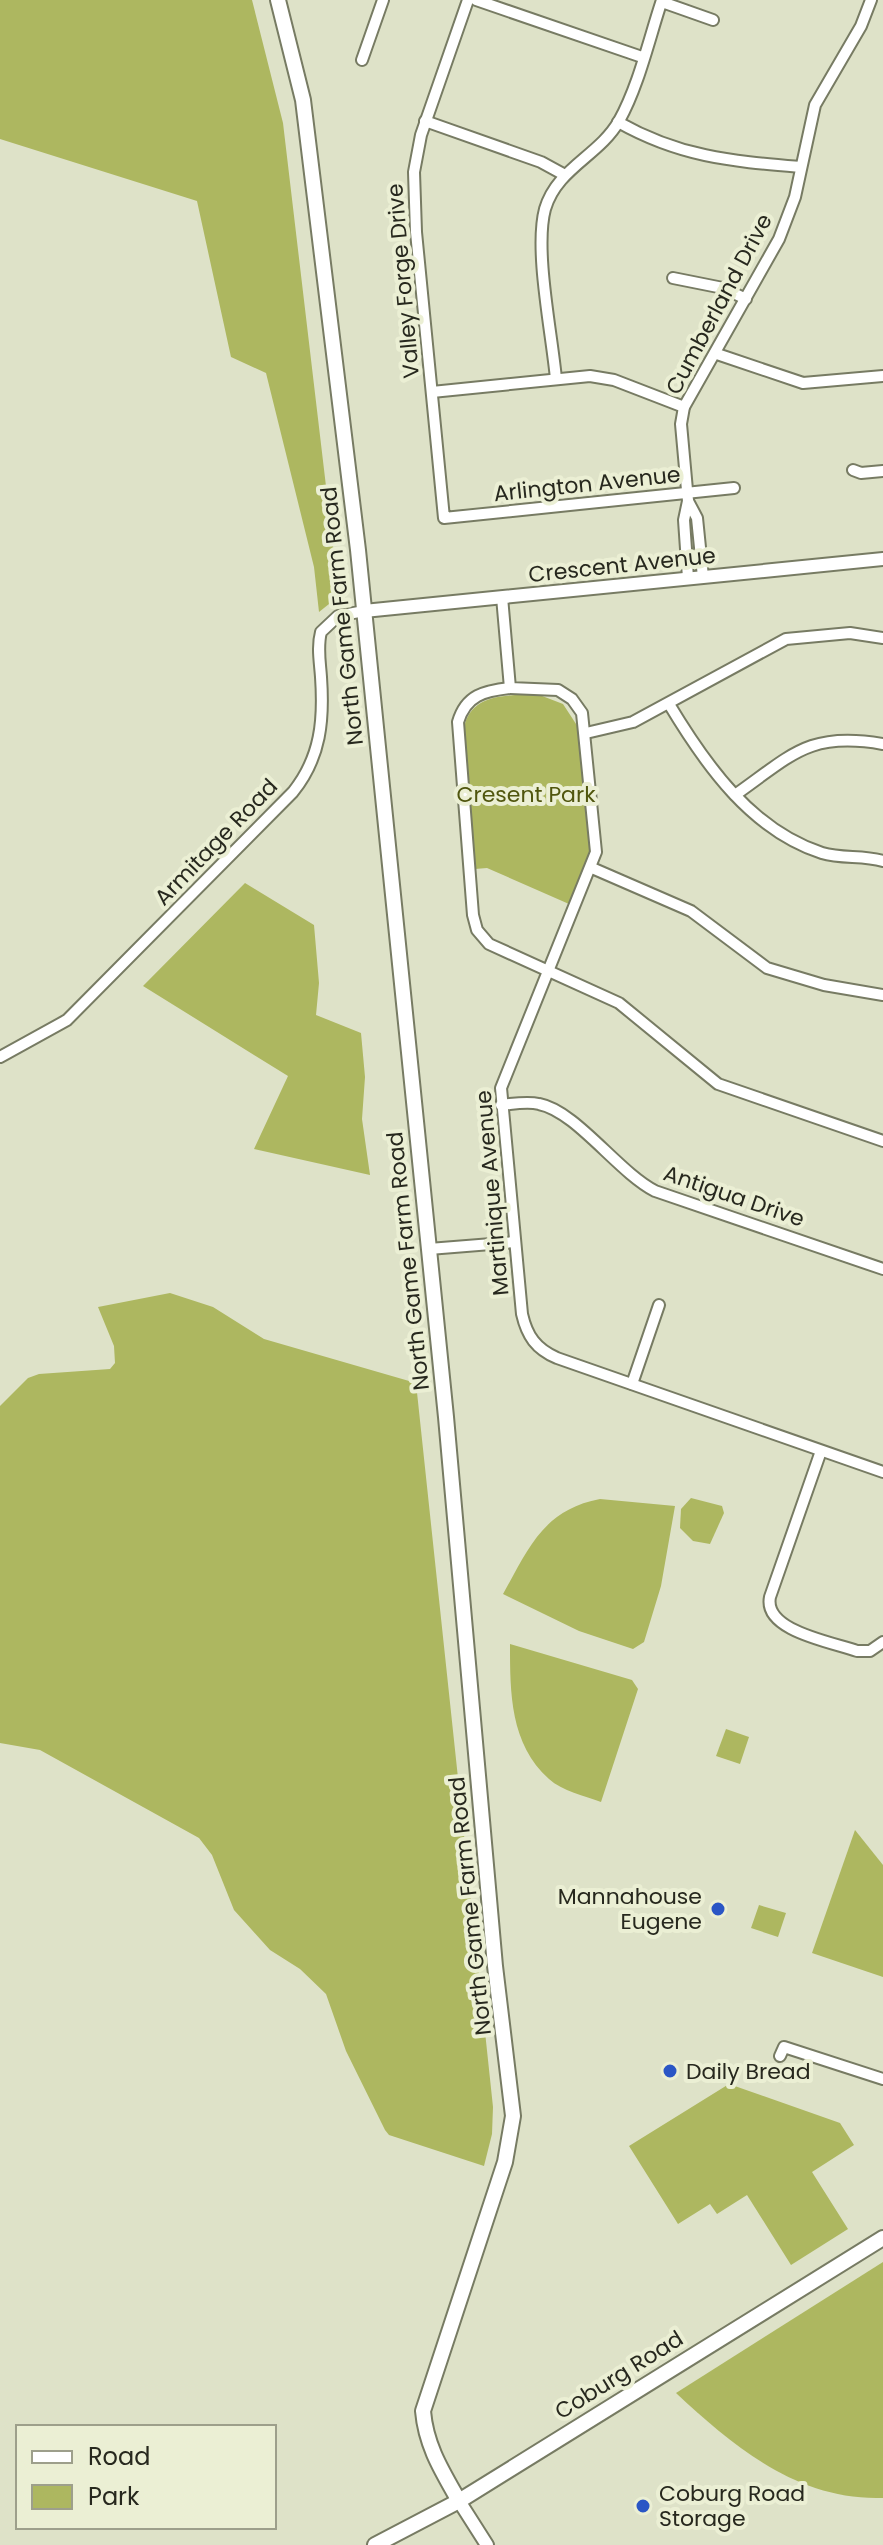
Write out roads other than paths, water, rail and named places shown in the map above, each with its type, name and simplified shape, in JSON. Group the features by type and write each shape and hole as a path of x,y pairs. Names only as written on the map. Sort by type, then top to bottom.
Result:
{"main road":[{"name":"North Game Farm Road","path":"278,0 303,100 364,611 429,1249 495,1966 513,2116 505,2162 423,2411 425,2434 434,2458 459,2501"},
{"name":"Coburg Road","path":"375,2545 459,2501 883,2238"}],"street":[{"path":"362,60 383,0"},
{"name":"Valley Forge Drive","path":"444,518 414,205 415,160 425,121 468,0"},
{"path":"476,0 642,57"},
{"name":"Cumberland Drive","path":"688,578 684,520 688,498 681,424 684,407 717,354 789,217 810,120 821,91 861,26 871,0"},
{"path":"556,379 542,225 552,192 563,174 596,149 618,122 662,1 713,20"},
{"path":"425,121 541,162 563,174"},
{"path":"618,122 653,141 697,156 800,167"},
{"path":"673,278 723,288 746,299"},
{"path":"717,354 803,383 883,376"},
{"path":"432,392 556,379 606,378 684,407"},
{"path":"853,470 861,473 883,471"},
{"name":"Arlington Avenue","path":"444,518 688,498 734,488"},
{"name":"Cumberland Drive","path":"688,498 697,518 703,577"},
{"name":"Crescent Avenue","path":"364,611 883,559"},
{"path":"502,597 510,688"},
{"name":"Armitage Road","path":"0,1057 67,1020 293,792 307,772 319,742 321,632 338,616 364,611"},
{"path":"586,733 627,725 786,639 850,633 883,638"},
{"name":"Martinique Avenue","path":"549,972 495,948 475,926 458,727 464,704 483,692 542,687 564,693 582,713 596,852 549,972 505,1072 501,1105 522,1314 533,1342 550,1355 883,1472"},
{"path":"669,704 701,755 735,795 768,822 819,852 883,861"},
{"path":"735,795 813,744 845,738 883,744"},
{"path":"592,868 691,911 767,968 824,985 883,995"},
{"path":"549,972 619,1003 718,1084 883,1141"},
{"name":"Antigua Drive","path":"501,1105 537,1103 555,1110 637,1180 655,1191 883,1269"},
{"path":"429,1249 515,1242"},
{"path":"632,1384 659,1305"},
{"path":"821,1451 770,1597 770,1610 781,1625 857,1651 870,1651 883,1642"},
{"path":"780,2056 784,2047 883,2079"},
{"path":"459,2501 487,2545"}],"place":[{"name":"Mannahouse Eugene","path":"718,1909"},
{"name":"Daily Bread","path":"670,2071"},
{"name":"Coburg Road Storage","path":"643,2506"}],"park label":[{"name":"Cresent Park","path":"526,794"}]}
